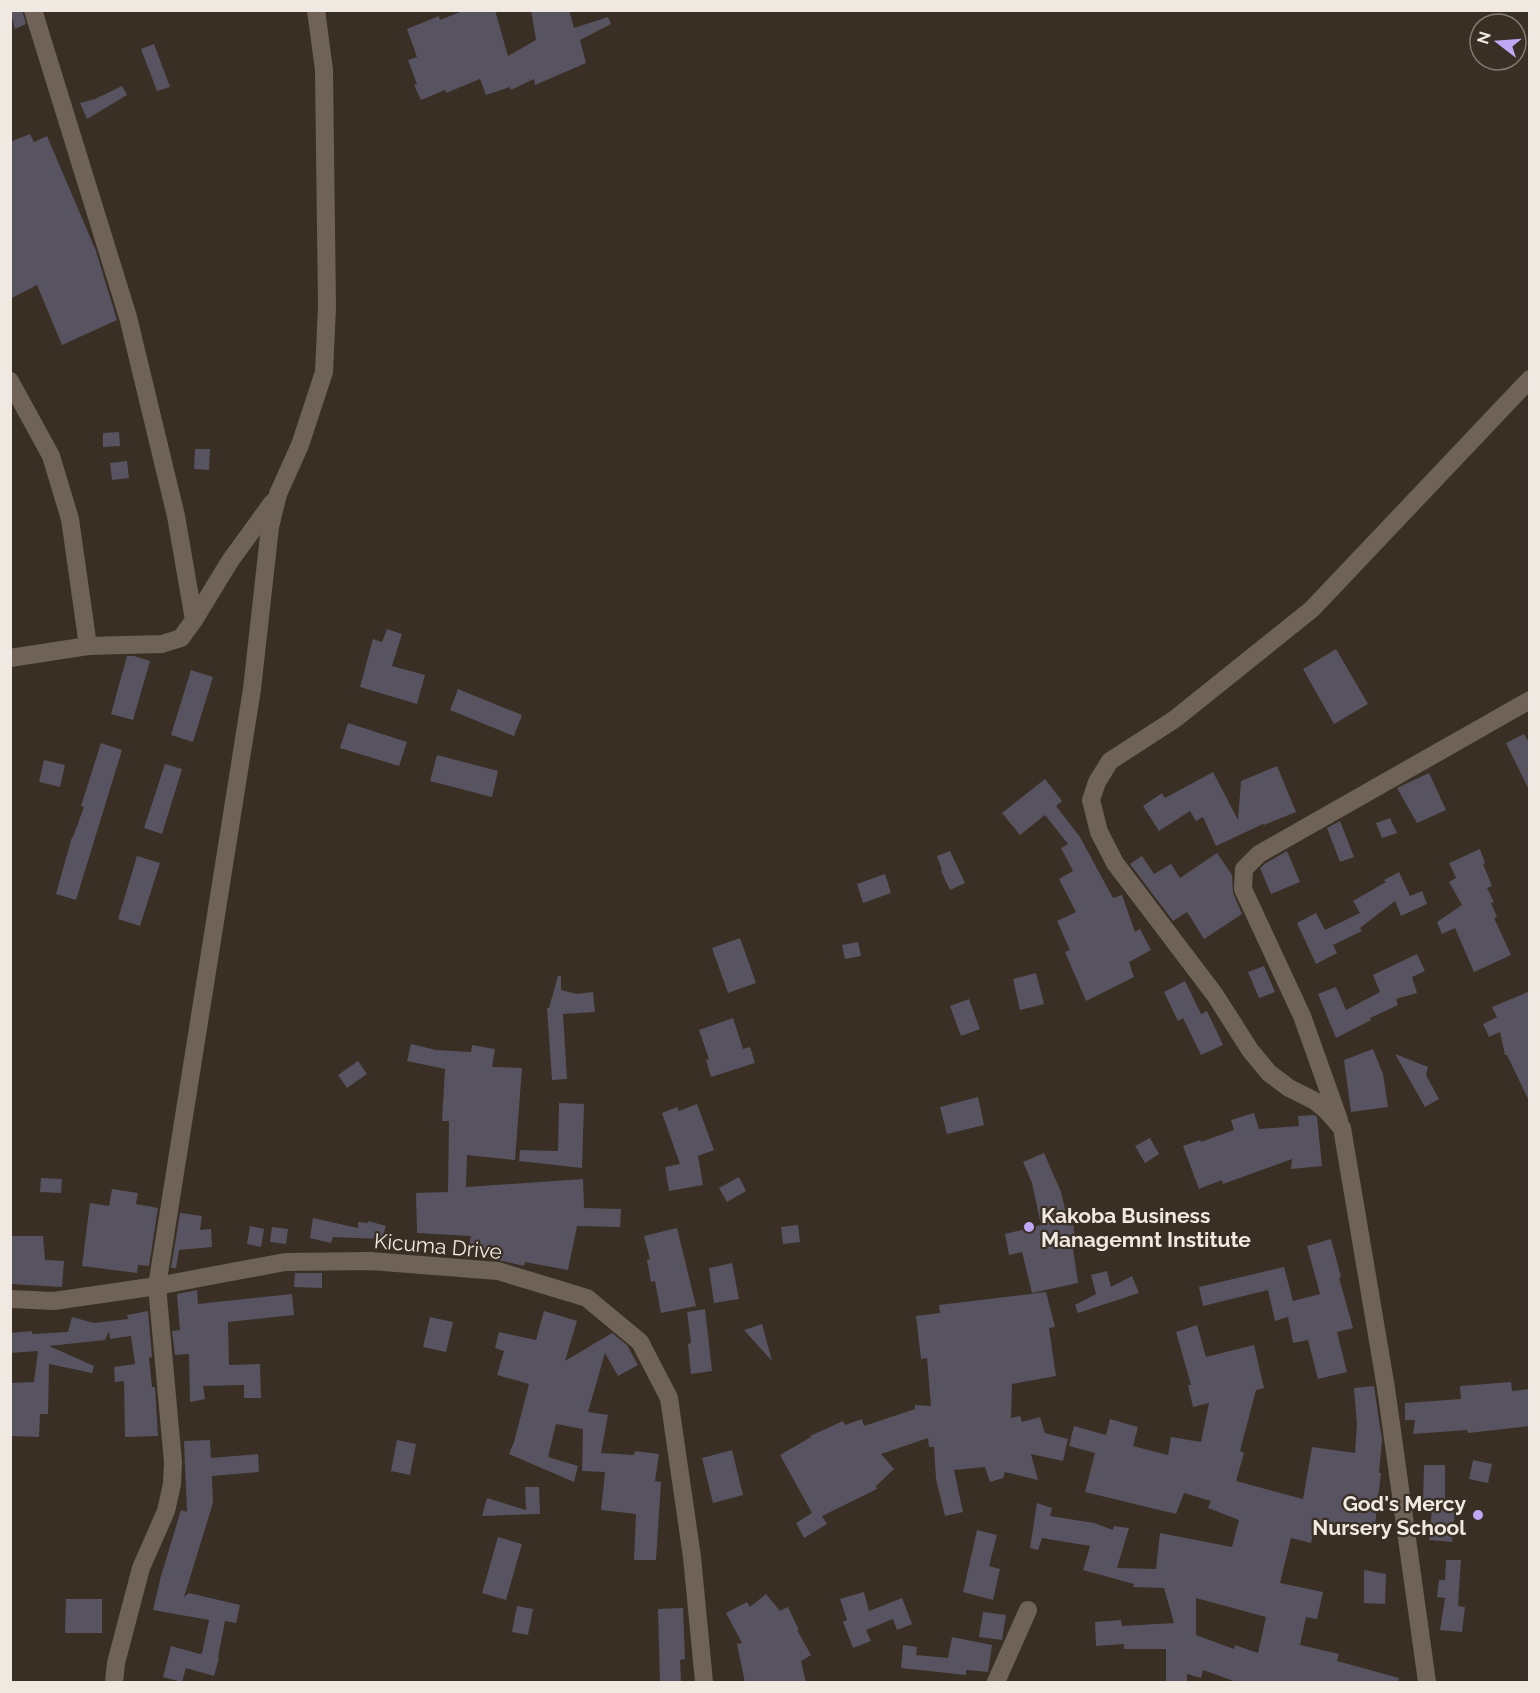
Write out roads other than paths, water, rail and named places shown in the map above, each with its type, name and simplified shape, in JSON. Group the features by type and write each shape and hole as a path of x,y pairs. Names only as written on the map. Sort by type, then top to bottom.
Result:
{"street":[{"path":"33,10 128,317 176,516 194,620"},
{"path":"114,1683 116,1663 141,1568 166,1511 172,1484 173,1462 157,1286 252,689 270,527 278,495 300,445 324,372 327,307 324,70 315,10"},
{"path":"1342,1128 1315,1101 1289,1088 1269,1073 1250,1050 1215,996 1115,863 1099,832 1091,800 1097,782 1110,761 1176,719 1312,609 1530,378"},
{"path":"10,381 51,456 70,519 88,646"},
{"path":"10,658 88,646 162,644 181,638 230,561 278,495"},
{"path":"1427,1683 1386,1388 1342,1128 1302,1016 1243,889 1244,869 1259,854 1530,700"},
{"name":"Kicuma Drive","path":"10,1299 54,1301 157,1286 285,1262 370,1262 498,1271 587,1298 640,1342 669,1398 692,1557 704,1683"},
{"path":"996,1683 1028,1610"}],"place":[{"name":"Kakoba Business Managemnt Institute","path":"1029,1227"},
{"name":"God's Mercy Nursery School","path":"1478,1515"}]}
